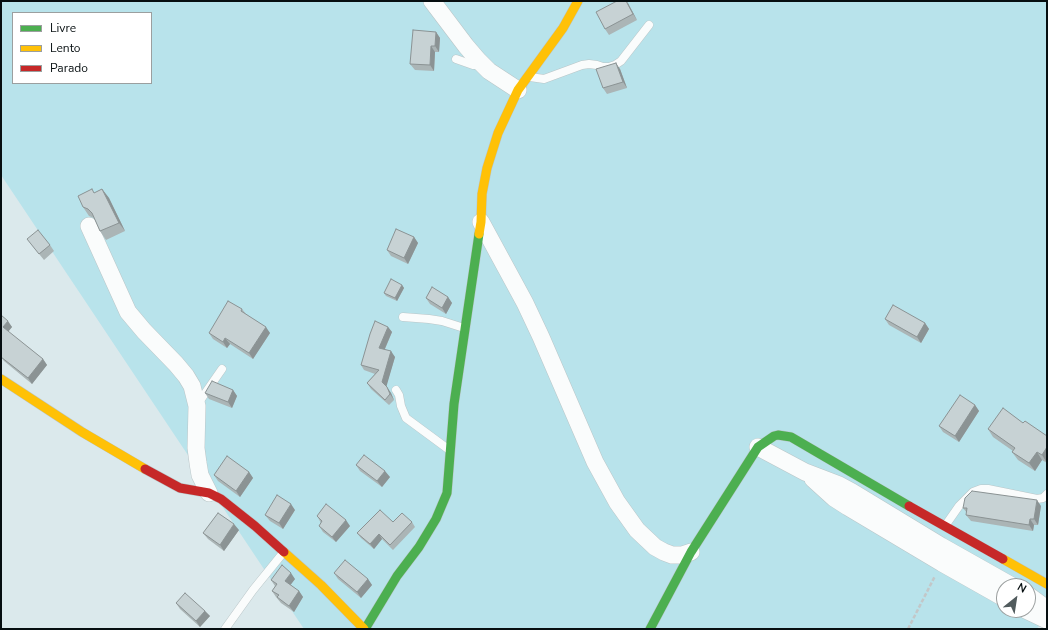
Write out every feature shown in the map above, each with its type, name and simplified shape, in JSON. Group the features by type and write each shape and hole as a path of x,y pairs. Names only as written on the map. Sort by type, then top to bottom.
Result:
{"street":[{"path":"432,1 466,46 483,65 489,71 518,90"},
{"path":"1,379 82,432 160,478 180,488 209,493 221,499 321,585 364,629 397,576 419,547 436,520 447,493 454,404 481,222 482,194 487,168 498,133 518,90 563,28 578,1"},
{"path":"481,222 525,303 595,462 617,502 637,530 655,547 672,555 682,555 691,552"},
{"path":"89,226 128,312 176,364 192,386 197,406 196,448 200,475 209,493"},
{"path":"650,629 691,552 758,447 774,436 778,435 791,437 1047,584"},
{"path":"758,447 805,472 839,485 852,492 941,546 998,578"},
{"path":"805,472 834,498 996,593"},
{"path":"1036,601 1047,609"},
{"path":"1036,615 1047,620"}],"lane":[{"path":"528,76 537,79 544,79 574,67 590,64 609,68 621,61 649,25"},
{"path":"456,60 466,64 483,65"},
{"path":"403,317 442,321 465,328"},
{"path":"197,406 222,369"},
{"path":"396,390 406,418 451,451"},
{"path":"944,526 959,506 973,492 981,489 988,489 1037,499 1043,498 1047,494"},
{"path":"225,629 253,590 284,552"}],"path":[{"path":"908,629 942,563"}],"shaded area":[{"path":"1,1 1047,1 1047,620 1036,629 304,629 1,175"}],"building":[{"path":"617,1 626,1 633,14 605,29 596,12"},
{"path":"413,30 436,32 435,46 431,46 430,65 410,64"},
{"path":"616,63 623,82 603,88 596,69"},
{"path":"92,189 94,193 102,189 119,223 100,231 92,213 83,207 78,196"},
{"path":"396,229 414,237 404,258 387,250"},
{"path":"38,230 50,245 39,254 27,239"},
{"path":"391,279 402,285 395,298 384,293"},
{"path":"432,287 448,297 442,308 426,298"},
{"path":"228,301 242,309 241,311 266,327 249,353 225,338 223,342 209,333"},
{"path":"893,305 925,323 917,337 885,319"},
{"path":"1,315 8,321 3,327 43,359 28,378 1,357"},
{"path":"375,321 388,327 379,348 391,351 382,382 387,387 390,394 385,400 367,383 379,370 361,365"},
{"path":"212,381 233,390 228,402 205,393"},
{"path":"960,395 975,405 955,436 939,426"},
{"path":"1003,408 1023,423 1025,421 1047,436 1047,447 1042,455 1037,452 1029,463 1012,452 1015,448 988,429"},
{"path":"364,455 385,471 377,481 356,465"},
{"path":"227,456 249,472 236,491 214,475"},
{"path":"972,491 1037,500 1034,519 1030,519 1029,525 966,515 967,508 963,508 965,498"},
{"path":"277,495 291,504 279,523 265,515"},
{"path":"326,504 346,520 332,537 319,526 322,521 317,516"},
{"path":"380,510 393,522 402,513 412,522 390,545 379,534 370,544 357,533"},
{"path":"218,513 234,524 220,545 203,533"},
{"path":"345,560 368,579 357,592 334,573"},
{"path":"282,565 291,573 285,581 299,591 289,606 277,597 279,595 272,591 277,584 271,580"},
{"path":"185,593 205,611 196,621 176,603"}],"traffic: fast":[{"path":"365,629 397,576 419,547 436,519 447,493 454,404 479,234"},
{"path":"650,629 691,552 758,447 774,436 778,435 791,437 909,506"}],"traffic: slow":[{"path":"479,234 482,194 487,168 498,133 518,90 563,28 578,1"},
{"path":"1,379 82,432 145,469"},
{"path":"284,552 321,585 364,629"},
{"path":"1003,559 1047,584"}],"traffic: jam":[{"path":"145,469 180,488 209,493 221,499 255,526 284,552"},
{"path":"909,506 1003,559"}]}
